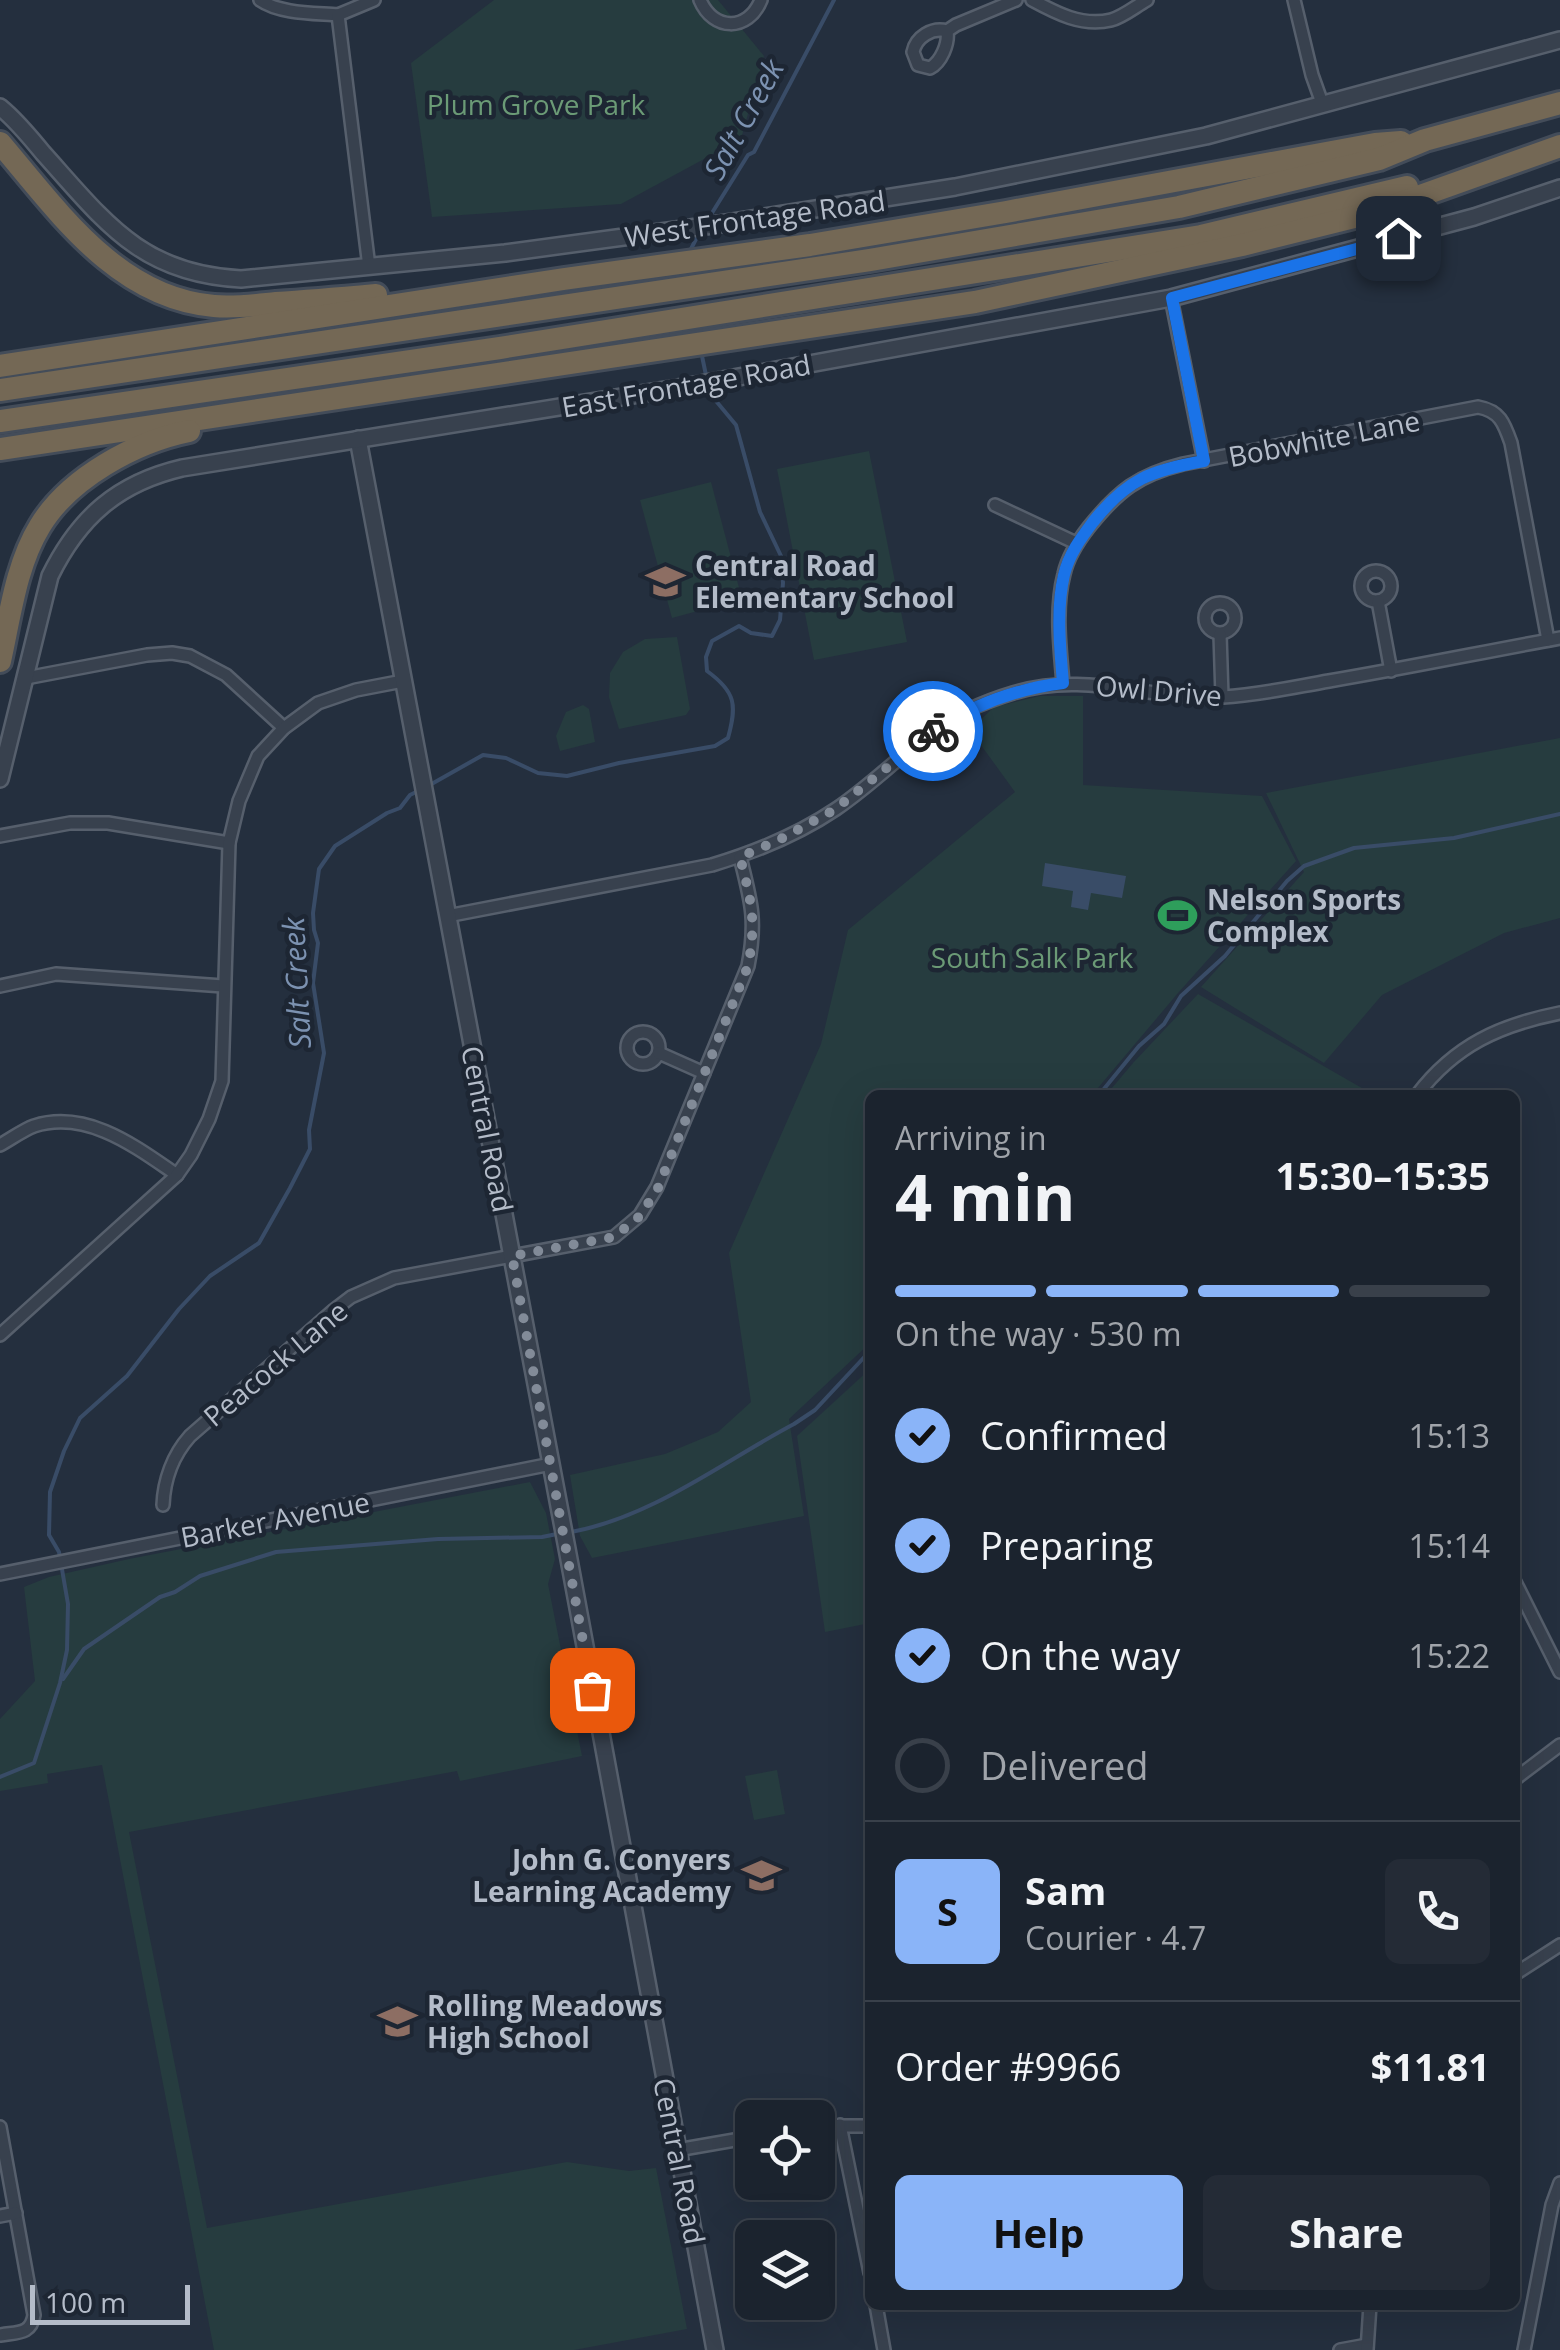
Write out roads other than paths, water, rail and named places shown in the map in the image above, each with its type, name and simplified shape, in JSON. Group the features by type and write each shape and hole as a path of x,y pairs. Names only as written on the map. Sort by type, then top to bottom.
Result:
{"highway":[{"path":"0,390 832,266 1179,208 1379,159 1425,140 1560,103"},
{"path":"0,366 810,245 1375,144 1425,140"},
{"path":"0,143 98,253 144,286 178,300 245,306 564,279"},
{"path":"0,449 975,302 1242,245 1378,211 1560,146"},
{"path":"0,421 481,351 1201,236 1520,159"},
{"path":"0,661 32,540 62,499 88,476 115,458 177,434 337,398"}],"street":[{"path":"260,0 267,5 338,15 374,0"},
{"path":"700,0 712,18 732,24 751,16 761,0"},
{"path":"947,31 1016,0"},
{"path":"1032,0 1082,21 1112,20 1147,0"},
{"path":"1294,0 1322,103"},
{"path":"338,15 369,267"},
{"name":"West Frontage Road","path":"0,107 102,219 127,241 176,268 241,278 505,253 955,187 1206,136 1560,40"},
{"name":"East Frontage Road","path":"0,779 50,576 75,533 100,506 132,486 166,472 689,386 1172,298 1474,217 1560,188"},
{"path":"1172,298 1204,461"},
{"name":"Bobwhite Lane","path":"1063,683 1060,609 1064,575 1076,543 1127,486 1156,471 1478,407 1501,417 1511,443 1554,639"},
{"name":"Central Road","path":"358,440 715,2350"},
{"path":"995,505 1076,543"},
{"path":"1378,600 1391,670"},
{"path":"1220,634 1222,698"},
{"name":"Owl Drive","path":"448,916 740,857 834,810 953,718 1016,692 1063,683 1222,698 1554,639"},
{"path":"26,678 148,655 190,656 226,675 284,728"},
{"path":"0,1335 177,1174 204,1131 222,1081 229,843 239,801 258,756 284,728 318,703 356,690 403,681"},
{"path":"0,836 70,823 108,823 229,843"},
{"name":"Peacock Lane","path":"163,1506 168,1472 180,1447 342,1304 394,1278 614,1237 640,1216 658,1188 748,966 753,908 740,857"},
{"path":"0,986 56,974 223,986"},
{"path":"1422,1090 1449,1060 1494,1030 1560,1012"},
{"path":"659,1052 704,1073"},
{"path":"0,1145 35,1126 74,1121 125,1139 177,1174"},
{"name":"Barker Avenue","path":"0,1574 550,1464"},
{"path":"1520,1592 1560,1672"},
{"path":"1520,1775 1560,1745"},
{"path":"1520,1971 1560,1944"},
{"path":"835,2125 865,2126"},
{"path":"840,2125 865,2248"},
{"path":"0,2127 34,2315 28,2330 0,2335"},
{"path":"678,2150 735,2139"},
{"path":"1524,2350 1552,2205 1560,2183"},
{"path":"0,2216 16,2213"},
{"path":"877,2310 884,2350"},
{"path":"1340,2350 1367,2348 1370,2310"}],"water":[{"path":"1045,863 1126,876 1122,898 1091,893 1088,910 1071,907 1073,891 1042,886"}],"waterway":[{"name":"Salt Creek","path":"707,221 748,155 754,152 834,0"},
{"name":"Salt Creek","path":"688,255 699,233"},
{"name":"Salt Creek","path":"702,356 707,380"},
{"name":"Salt Creek","path":"428,786 483,755 506,758 538,773 567,776 715,746 728,738 732,700 724,686 707,671 706,657 712,641 739,626 751,633 772,636 780,620 783,583 781,556 760,512 736,425 709,389"},
{"name":"Salt Creek","path":"0,1777 34,1763 67,1650 68,1604 59,1552 49,1535 50,1492 64,1451 80,1418 127,1376 179,1309 210,1276 259,1243 290,1188 310,1149 309,1130 324,1053 313,983 318,943 313,913 319,869 335,846 400,808 420,790"},
{"path":"1103,1090 1139,1046 1164,1024 1181,996 1225,956 1304,866 1354,848 1454,838 1560,814"},
{"path":"571,1532 601,1525 659,1501 794,1424 815,1410 865,1356"},
{"path":"63,1679 84,1649 160,1597 200,1576 276,1552 562,1533"}],"place":[{"name":"Central Road Elementary School","path":"665,581"},
{"name":"Nelson Sports Complex","path":"1177,915"},
{"name":"John G. Conyers Learning Academy","path":"761,1875"},
{"name":"Rolling Meadows High School","path":"397,2021"}],"park label":[{"name":"Plum Grove Park","path":"536,104"},
{"name":"South Salk Park","path":"1032,957"}]}
